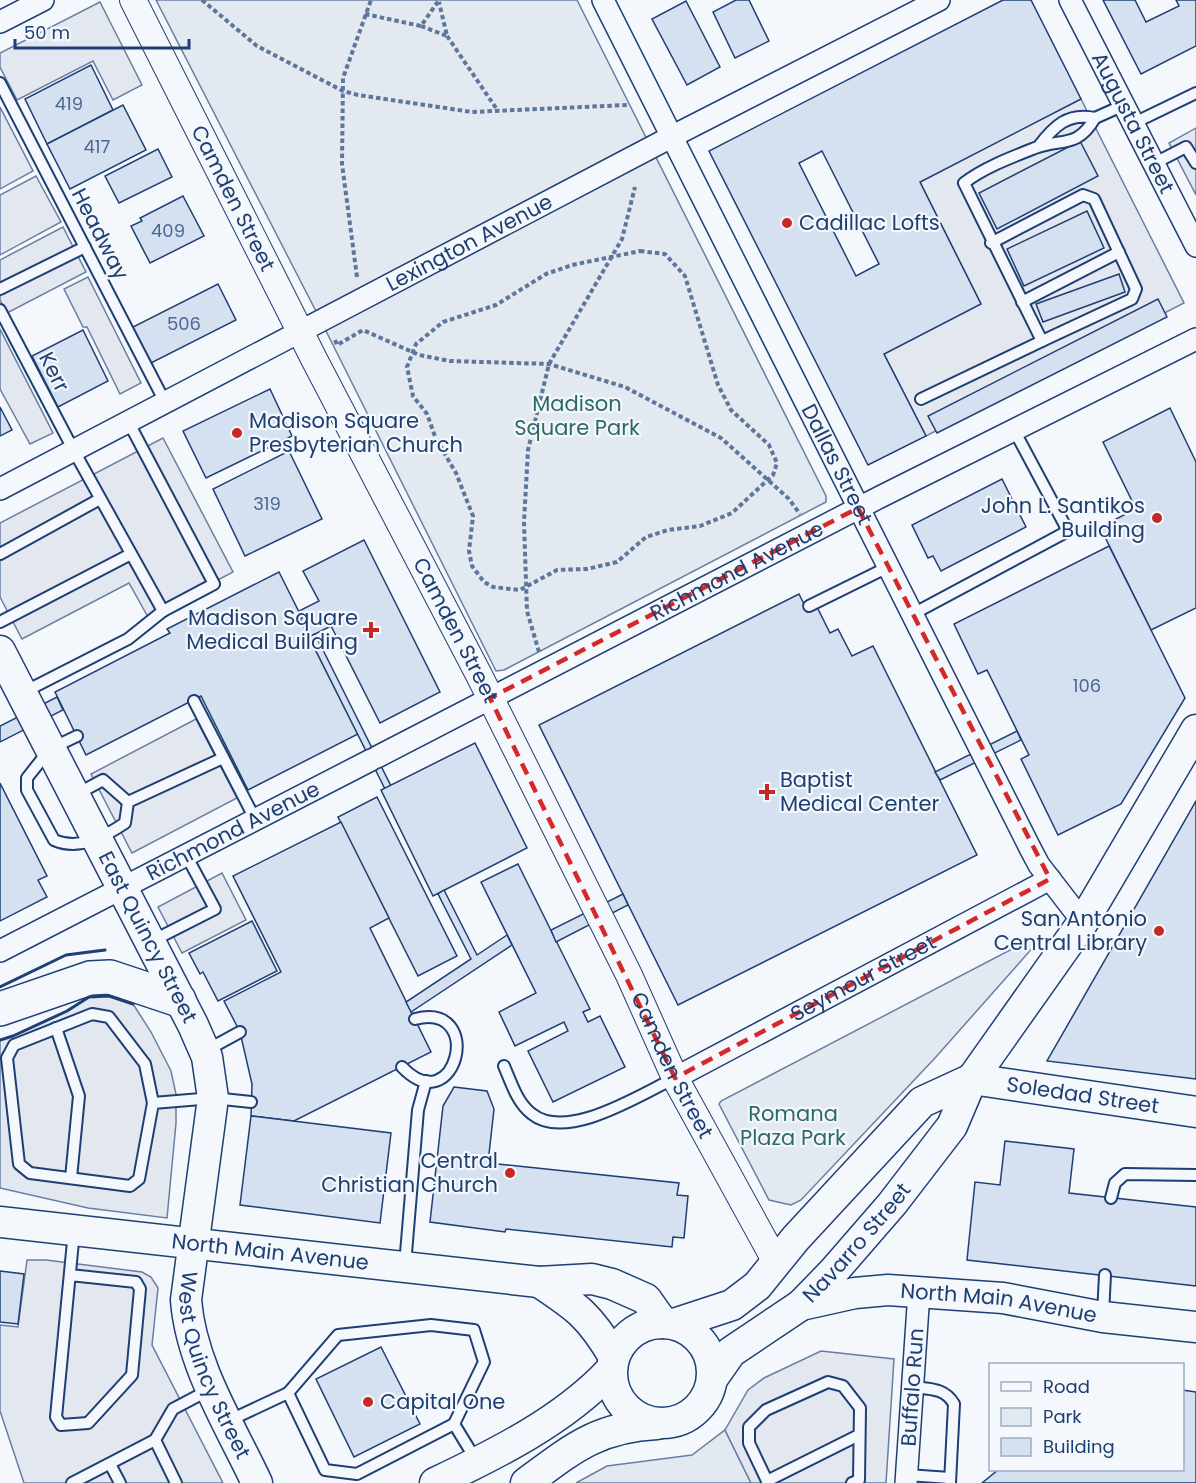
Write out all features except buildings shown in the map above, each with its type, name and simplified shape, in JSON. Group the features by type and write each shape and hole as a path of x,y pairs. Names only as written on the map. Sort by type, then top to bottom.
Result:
{"highway":[{"path":"0,1009 90,978 110,977 179,999"}],"main road":[{"name":"East Quincy Street","path":"8,670 179,999 204,1052 213,1098 193,1245"},
{"name":"Navarro Street","path":"712,1379 731,1352 801,1305 892,1204 952,1126 972,1079 1083,922 1196,730"},
{"name":"Soledad Street","path":"972,1079 1196,1112"},
{"path":"435,1483 478,1462 553,1418 598,1384 612,1364 623,1341 638,1329 669,1324 732,1305 757,1286 776,1262 922,1102 972,1079"},
{"name":"North Main Avenue","path":"0,1222 539,1282 592,1279 612,1284 646,1299 669,1324"},
{"name":"West Quincy Street","path":"193,1245 186,1300 187,1316 197,1356 257,1483"},
{"name":"North Main Avenue","path":"539,1282 581,1310 601,1334 612,1364"},
{"name":"North Main Avenue","path":"801,1305 855,1293 888,1290 1003,1298 1103,1317 1196,1327"},
{"path":"526,1483 588,1439 630,1425 671,1423 692,1413 708,1392 712,1379 711,1355 690,1329 669,1324"},
{"path":"612,1364 611,1384 623,1405 642,1419 659,1424"}],"street":[{"path":"0,22 43,0"},
{"name":"Camden Street","path":"133,0 301,333 490,698 628,975 675,1078 776,1262"},
{"name":"Dallas Street","path":"603,0 1030,848 1083,922"},
{"name":"Lexington Avenue","path":"0,489 166,404 673,136 939,0"},
{"name":"Augusta Street","path":"1070,0 1196,246"},
{"name":"Richmond Avenue","path":"0,951 813,531 1196,339"},
{"name":"Seymour Street","path":"675,1078 1050,879"},
{"name":"Buffalo Run","path":"907,1479 919,1292"}],"lane":[{"name":"Headway","path":"0,83 166,404"},
{"path":"1132,124 1196,93"},
{"path":"1042,341 991,243 964,183 1038,147 1062,144 1088,130 1095,118 1124,105"},
{"path":"1038,147 1053,128 1072,117 1079,114 1095,118"},
{"path":"1153,164 1186,147 1196,163"},
{"path":"921,399 1132,300 1136,289 1094,199 1083,195 991,243"},
{"path":"0,289 85,247"},
{"path":"1022,302 1119,252"},
{"name":"Kerr","path":"0,310 74,452 163,611"},
{"path":"8,670 128,639 163,611 214,584 129,423"},
{"path":"911,615 1068,531 1014,430"},
{"path":"0,554 100,499"},
{"path":"0,622 130,554"},
{"path":"809,606 888,567"},
{"path":"194,701 255,819"},
{"path":"77,736 50,749 27,778 27,790 54,840 61,844 97,841 125,824 128,802"},
{"path":"128,802 223,758"},
{"path":"74,796 103,780 128,802"},
{"path":"149,943 215,909 186,855"},
{"path":"92,1014 109,1017 145,1064 153,1103 139,1179 130,1186 30,1173 19,1164 7,1058 14,1045 56,1028 92,1014"},
{"path":"402,1067 411,1075 426,1081 443,1077 458,1056 453,1031 447,1025 432,1018 415,1019"},
{"path":"56,1028 79,1096 71,1178"},
{"path":"204,1052 240,1032"},
{"path":"504,1066 520,1101 533,1115 558,1123 580,1122 675,1078"},
{"path":"405,1268 418,1110 426,1081"},
{"path":"153,1103 213,1098 251,1102"},
{"path":"1111,1198 1114,1183 1125,1174 1196,1175"},
{"path":"70,1275 136,1282 140,1289 132,1375 88,1423 61,1425 56,1417 74,1231"},
{"path":"1103,1317 1105,1275"},
{"path":"228,1421 288,1393 338,1335 431,1325 474,1330 484,1362 454,1424 357,1474 325,1470 288,1393"},
{"path":"852,1483 859,1480 860,1408 843,1386 828,1382 766,1410 749,1427 749,1443 768,1482 859,1435"},
{"path":"907,1479 950,1480 954,1404 950,1396 941,1390 913,1387"},
{"path":"72,1483 155,1440 173,1409 212,1389"},
{"path":"454,1424 478,1462"},
{"path":"155,1440 176,1483"},
{"path":"110,1464 120,1483"}],"path":[{"path":"202,0 257,46 343,91 396,102 472,112 627,105"},
{"path":"357,277 342,164 343,78 371,0"},
{"path":"439,1 447,36 498,111"},
{"path":"421,26 439,1"},
{"path":"365,14 421,26 447,36"},
{"path":"544,669 527,611 524,522 528,450 549,364 622,239 635,187"},
{"path":"640,251 665,254 685,276 718,385 731,410 769,445 777,463 773,475 732,513 700,526 668,530 646,537 617,562 587,569 557,570 520,590 493,587 484,582 472,566 469,551 473,516 456,473 436,439 427,414 413,396 407,367 412,352 416,344 443,322 496,305 546,274 640,251"},
{"path":"335,340 337,345 363,330 412,352 450,361 549,364 625,387 721,438 789,499 813,531"}],"highlighted area":[{"path":"858,508 1050,879 675,1078 490,698"}],"green space":[{"name":"Madison Square Park","path":"156,0 577,0 826,496 826,502 504,670 496,671 321,321"},
{"name":"Romana Plaza Park","path":"1033,938 1036,944 935,1058 801,1200 791,1205 769,1200 719,1104 721,1101"},
{"path":"725,1430 751,1483 576,1483 607,1466 692,1455"}],"shaded area":[{"path":"100,2 142,85 113,100 93,61 17,100 0,67 0,53"},
{"path":"1081,99 1184,303 926,436 884,354 981,304 920,182"},
{"path":"0,107 33,171 0,189"},
{"path":"1196,128 1196,195 1169,143"},
{"path":"36,176 61,222 0,255 0,195"},
{"path":"63,227 86,272 7,313 0,300 0,260"},
{"path":"88,277 141,383 120,394 87,327 83,327 64,289"},
{"path":"0,329 53,433 30,444 0,389"},
{"path":"163,438 233,572 148,617 129,583 22,639 0,597 0,523"},
{"path":"196,719 237,798 132,853 91,774"},
{"path":"222,873 246,920 182,953 158,907"},
{"path":"109,996 133,1004 151,1032 171,1071 176,1094 176,1123 167,1218 88,1208 0,1188 0,1040 67,1011 89,997"},
{"path":"27,1260 46,1260 142,1272 151,1277 158,1288 152,1345 223,1483 24,1483 0,1411 0,1325 18,1327"},
{"path":"821,1351 894,1359 886,1483 751,1483 725,1430 748,1390 764,1378"}],"wall":[{"path":"0,987 66,955 105,950"},
{"path":"0,1040 67,1011 89,997 109,996 133,1004"}],"place":[{"name":"Cadillac Lofts","path":"787,223"},
{"name":"Madison Square Presbyterian Church","path":"237,433"},
{"name":"John L. Santikos Building","path":"1157,518"},
{"name":"Madison Square Medical Building","path":"371,630"},
{"name":"Baptist Medical Center","path":"767,792"},
{"name":"San Antonio Central Library","path":"1159,931"},
{"name":"Central Christian Church","path":"510,1173"},
{"name":"Capital One","path":"368,1402"}]}
